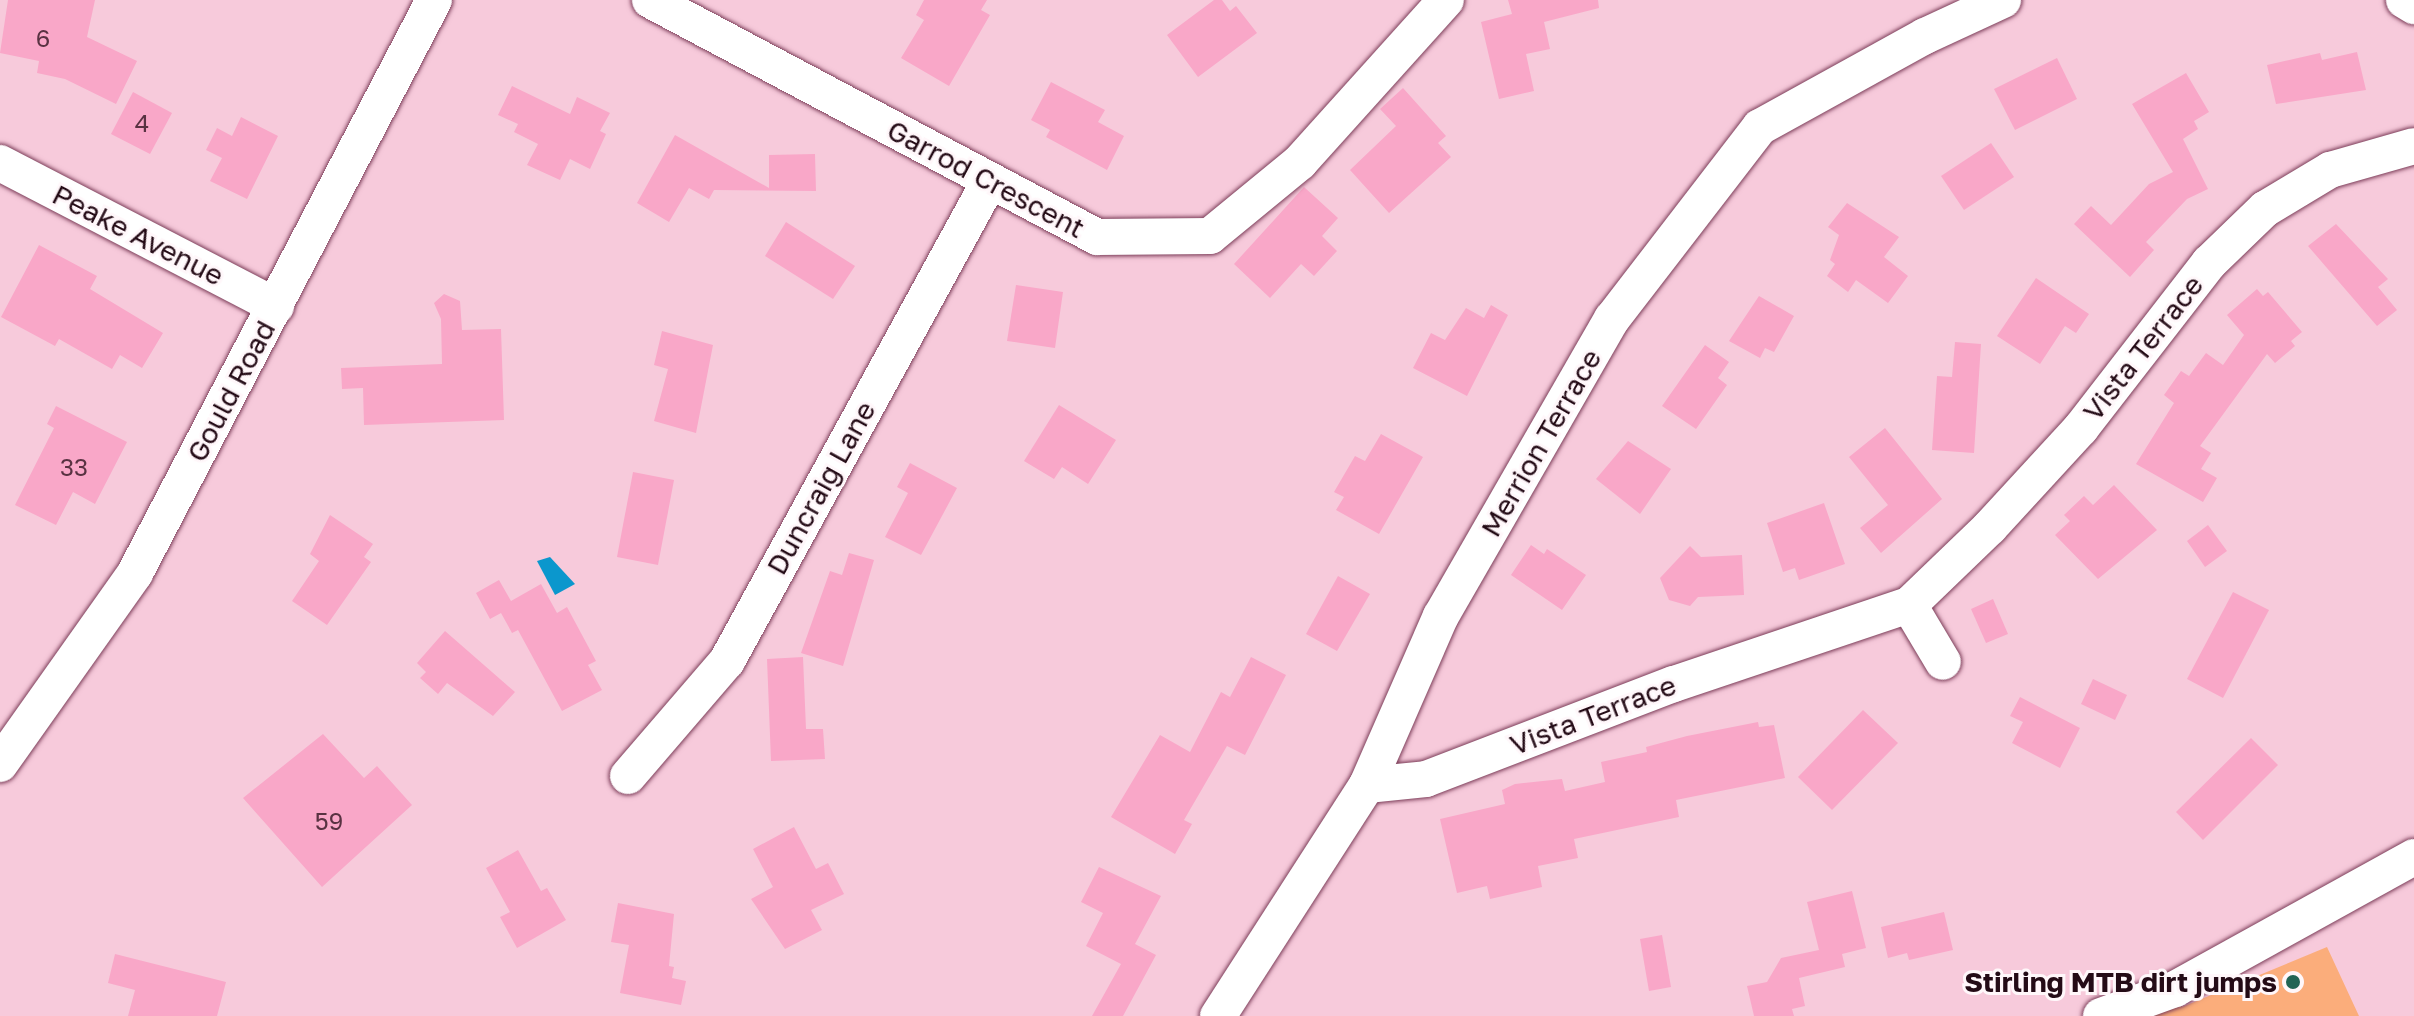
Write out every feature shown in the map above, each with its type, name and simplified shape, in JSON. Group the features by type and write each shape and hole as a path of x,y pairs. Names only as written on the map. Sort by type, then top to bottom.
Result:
{"street":[{"name":"Gould Road","path":"0,764 135,573 434,0"},
{"name":"Garrod Crescent","path":"650,0 1097,237 1210,236 1300,162 1446,0"},
{"name":"Merrion Terrace","path":"1218,1016 1367,785 1441,616 1612,319 1760,127 1925,36 2003,0"},
{"path":"2404,0 2414,6"},
{"name":"Vista Terrace","path":"1367,785 1426,779 1688,679 1909,605 1990,527 2081,428 2209,263 2265,209 2330,170 2414,146"},
{"name":"Peake Avenue","path":"0,163 276,306"},
{"name":"Duncraig Lane","path":"628,776 727,661 989,182"},
{"path":"1909,605 1943,662"},
{"path":"2101,1016 2175,989 2414,857"}],"shaded area":[{"name":"Stirling MTB dirt jumps","path":"2327,947 2359,1016 2101,1016 2175,989 2182,1007"}],"water":[{"path":"550,557 575,584 555,595 537,561"}],"building":[{"path":"8,0 95,0 87,37 137,61 116,104 65,79 37,73 39,61 0,53"},
{"path":"924,0 987,0 981,10 990,15 949,86 901,58 924,20 916,15"},
{"path":"1214,0 1222,0 1230,11 1236,6 1257,33 1198,77 1167,35"},
{"path":"1508,0 1598,0 1599,8 1544,22 1550,49 1526,54 1534,91 1499,99 1481,22 1512,14"},
{"path":"2357,52 2366,90 2276,104 2267,65 2320,53 2322,60"},
{"path":"2057,58 2077,99 2015,130 1994,89"},
{"path":"2186,73 2209,112 2194,121 2198,129 2183,139 2208,189 2187,199 2146,242 2154,250 2130,277 2074,224 2091,206 2111,225 2149,184 2173,172 2132,104"},
{"path":"1051,82 1105,110 1098,122 1124,136 1107,170 1046,137 1050,130 1031,120"},
{"path":"512,86 570,114 577,97 610,113 600,131 606,134 590,169 570,159 560,180 527,165 538,144 514,132 518,124 498,115"},
{"path":"1403,88 1446,136 1438,143 1451,157 1389,213 1350,170 1396,126 1380,109"},
{"path":"133,92 172,113 150,154 111,134"},
{"path":"241,117 278,136 247,199 210,181 222,158 206,150 217,128 232,136"},
{"path":"675,135 769,188 769,155 815,154 816,191 714,190 709,199 689,188 669,222 637,203"},
{"path":"1991,143 2014,177 1964,210 1941,176"},
{"path":"1304,187 1338,218 1322,236 1337,251 1314,276 1301,264 1270,298 1234,264"},
{"path":"1847,203 1899,237 1884,257 1908,276 1888,303 1856,280 1848,292 1827,276 1835,264 1830,260 1839,235 1828,227"},
{"path":"786,222 855,266 833,299 765,256"},
{"path":"2336,224 2388,279 2378,287 2397,310 2377,326 2308,246"},
{"path":"39,245 97,276 90,289 163,333 142,368 120,355 112,369 59,339 55,346 1,317"},
{"path":"2036,278 2089,314 2076,333 2065,326 2040,364 1997,336"},
{"path":"1016,285 1063,292 1055,348 1007,341"},
{"path":"2257,289 2263,296 2268,292 2302,332 2291,341 2295,346 2275,363 2267,354 2200,446 2211,453 2201,469 2217,478 2203,502 2136,464 2174,403 2164,395 2181,371 2189,376 2206,353 2223,365 2244,335 2227,315"},
{"path":"444,294 460,301 462,330 501,329 504,420 364,425 363,388 342,389 341,368 442,364 441,319 434,303"},
{"path":"1759,296 1794,316 1774,352 1765,348 1760,358 1729,341"},
{"path":"1491,305 1508,315 1467,396 1413,368 1431,333 1445,340 1466,308 1484,318"},
{"path":"662,331 713,345 696,433 654,421 668,369 654,365"},
{"path":"1955,342 1981,344 1974,453 1932,450 1937,376 1952,377"},
{"path":"1705,345 1729,362 1718,378 1727,385 1696,429 1662,406"},
{"path":"1059,405 1116,440 1088,484 1062,467 1054,479 1024,461"},
{"path":"56,406 127,442 95,504 73,492 56,525 15,505 54,428 47,424"},
{"path":"1885,428 1942,499 1881,553 1860,528 1888,505 1849,457"},
{"path":"1381,434 1423,457 1379,534 1336,510 1344,497 1334,492 1355,456 1365,461"},
{"path":"1628,441 1671,469 1640,514 1596,479"},
{"path":"910,463 957,488 921,555 885,537 908,493 897,487"},
{"path":"633,472 674,480 658,565 617,557"},
{"path":"2114,485 2157,530 2098,579 2055,535 2070,521 2064,515 2084,496 2093,505"},
{"path":"1824,503 1845,564 1799,580 1795,568 1783,572 1767,523"},
{"path":"330,515 373,544 364,557 371,562 327,625 292,601 319,561 310,554"},
{"path":"2208,525 2227,551 2205,567 2187,541"},
{"path":"1531,545 1544,554 1547,549 1586,575 1562,610 1511,575"},
{"path":"1690,546 1701,557 1742,555 1744,595 1698,597 1690,606 1669,600 1660,578"},
{"path":"849,553 874,560 843,666 801,653 830,571 842,575"},
{"path":"1338,576 1370,594 1337,651 1306,634"},
{"path":"499,580 511,601 541,584 557,613 567,607 596,661 588,665 602,690 562,711 518,630 512,633 501,613 490,619 476,593"},
{"path":"2233,592 2269,610 2223,698 2187,679"},
{"path":"1993,599 2008,634 1986,643 1971,609"},
{"path":"445,631 515,692 493,716 447,683 438,694 420,678 426,672 417,663"},
{"path":"803,657 806,729 823,729 825,759 771,761 767,659"},
{"path":"1251,657 1286,675 1245,755 1227,746 1184,820 1192,824 1175,854 1111,817 1160,735 1190,752 1221,692 1230,697"},
{"path":"2093,679 2127,695 2115,720 2081,704"},
{"path":"2020,697 2080,728 2060,768 2012,743 2023,722 2010,716"},
{"path":"1863,710 1898,743 1832,810 1798,777"},
{"path":"1758,722 1759,727 1774,725 1785,778 1676,800 1679,817 1574,839 1578,858 1538,866 1542,887 1490,899 1487,886 1457,893 1440,819 1505,804 1502,790 1515,784 1562,779 1565,791 1605,782 1601,762 1647,752 1646,747 1687,736"},
{"path":"323,734 364,778 377,766 412,805 322,887 243,798"},
{"path":"2251,738 2278,765 2203,840 2176,812"},
{"path":"794,827 816,869 828,863 844,894 811,910 822,930 785,949 751,899 773,887 753,849"},
{"path":"518,850 541,891 547,888 566,920 517,948 500,917 510,912 486,868"},
{"path":"1099,867 1161,896 1135,944 1156,955 1123,1016 1092,1016 1121,964 1086,946 1103,913 1081,902"},
{"path":"1852,891 1866,948 1842,954 1845,967 1799,978 1805,1006 1792,1009 1794,1016 1754,1016 1747,986 1767,982 1781,958 1819,950 1807,902"},
{"path":"618,903 674,914 669,966 674,967 672,978 686,981 681,1005 620,993 629,945 611,942"},
{"path":"1944,912 1953,950 1909,960 1907,953 1888,958 1881,927"},
{"path":"1662,935 1671,987 1649,991 1640,939"},
{"path":"115,954 226,982 217,1016 128,1016 135,990 108,983"}],"place":[{"name":"Stirling MTB dirt jumps","path":"2293,982"}]}
